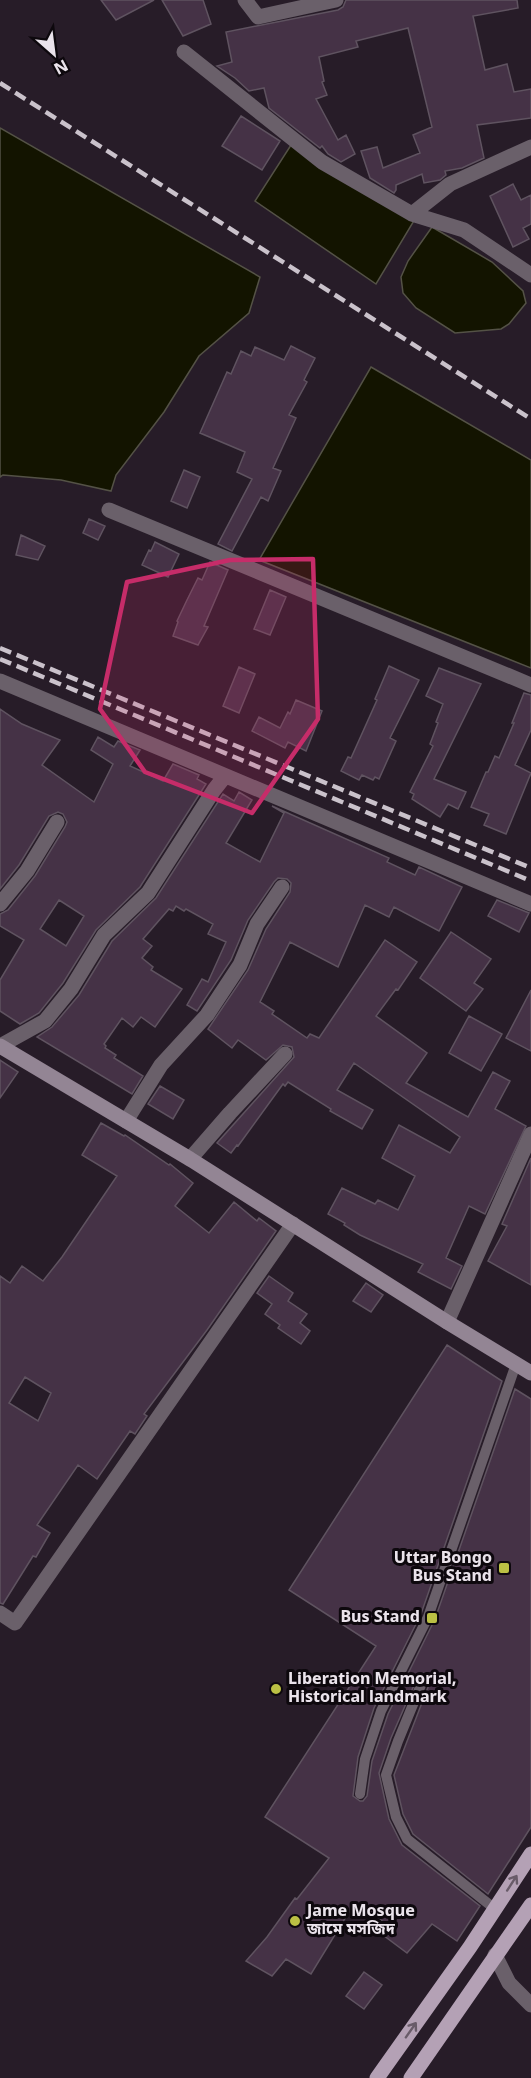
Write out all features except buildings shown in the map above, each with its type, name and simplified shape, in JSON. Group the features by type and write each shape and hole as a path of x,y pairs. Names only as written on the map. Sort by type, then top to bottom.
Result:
{"main road":[{"path":"0,1046 190,1159 531,1373"},
{"path":"377,2078 470,1947 531,1854"},
{"path":"411,2078 531,1905"}],"street":[{"path":"245,0 258,17 336,0"},
{"path":"183,52 322,162 412,214 464,230 531,275"},
{"path":"412,214 450,184 531,147"},
{"path":"109,510 531,685"},
{"path":"0,681 531,904"},
{"path":"0,1046 45,1021 71,989 104,935 148,893 225,776"},
{"path":"0,904 27,871 57,822"},
{"path":"126,1121 161,1065 207,1015 240,965 257,924 282,887"},
{"path":"190,1159 285,1054"},
{"path":"447,1322 531,1134"},
{"path":"0,1613 15,1623 293,1224"},
{"path":"493,1959 509,1983 531,2005"}],"lane":[{"path":"360,1794 365,1759 381,1711 428,1617 516,1364"},
{"path":"423,1680 386,1775 396,1817 407,1839 495,1909"}],"highlighted area":[{"path":"313,559 318,719 252,813 145,772 100,709 127,582 230,560"}],"shaded area":[{"path":"0,128 260,277 249,313 199,356 164,412 116,475 111,491 61,480 3,475 0,477"},
{"path":"291,145 415,219 376,284 255,201"},
{"path":"432,227 492,262 523,291 526,303 509,324 501,329 455,333 416,308 403,293 401,277 408,261"},
{"path":"371,367 531,460 531,668 259,560"}],"railway":[{"path":"0,83 531,419"},
{"path":"0,648 531,868"},
{"path":"0,659 531,881"}],"place":[{"name":"Uttar Bongo Bus Stand","path":"504,1568"},
{"name":"Bus Stand","path":"432,1618"},
{"name":"Liberation Memorial, Historical landmark","path":"276,1689"},
{"name":"Jame Mosque জামে মসজিদ","path":"295,1921"}]}
